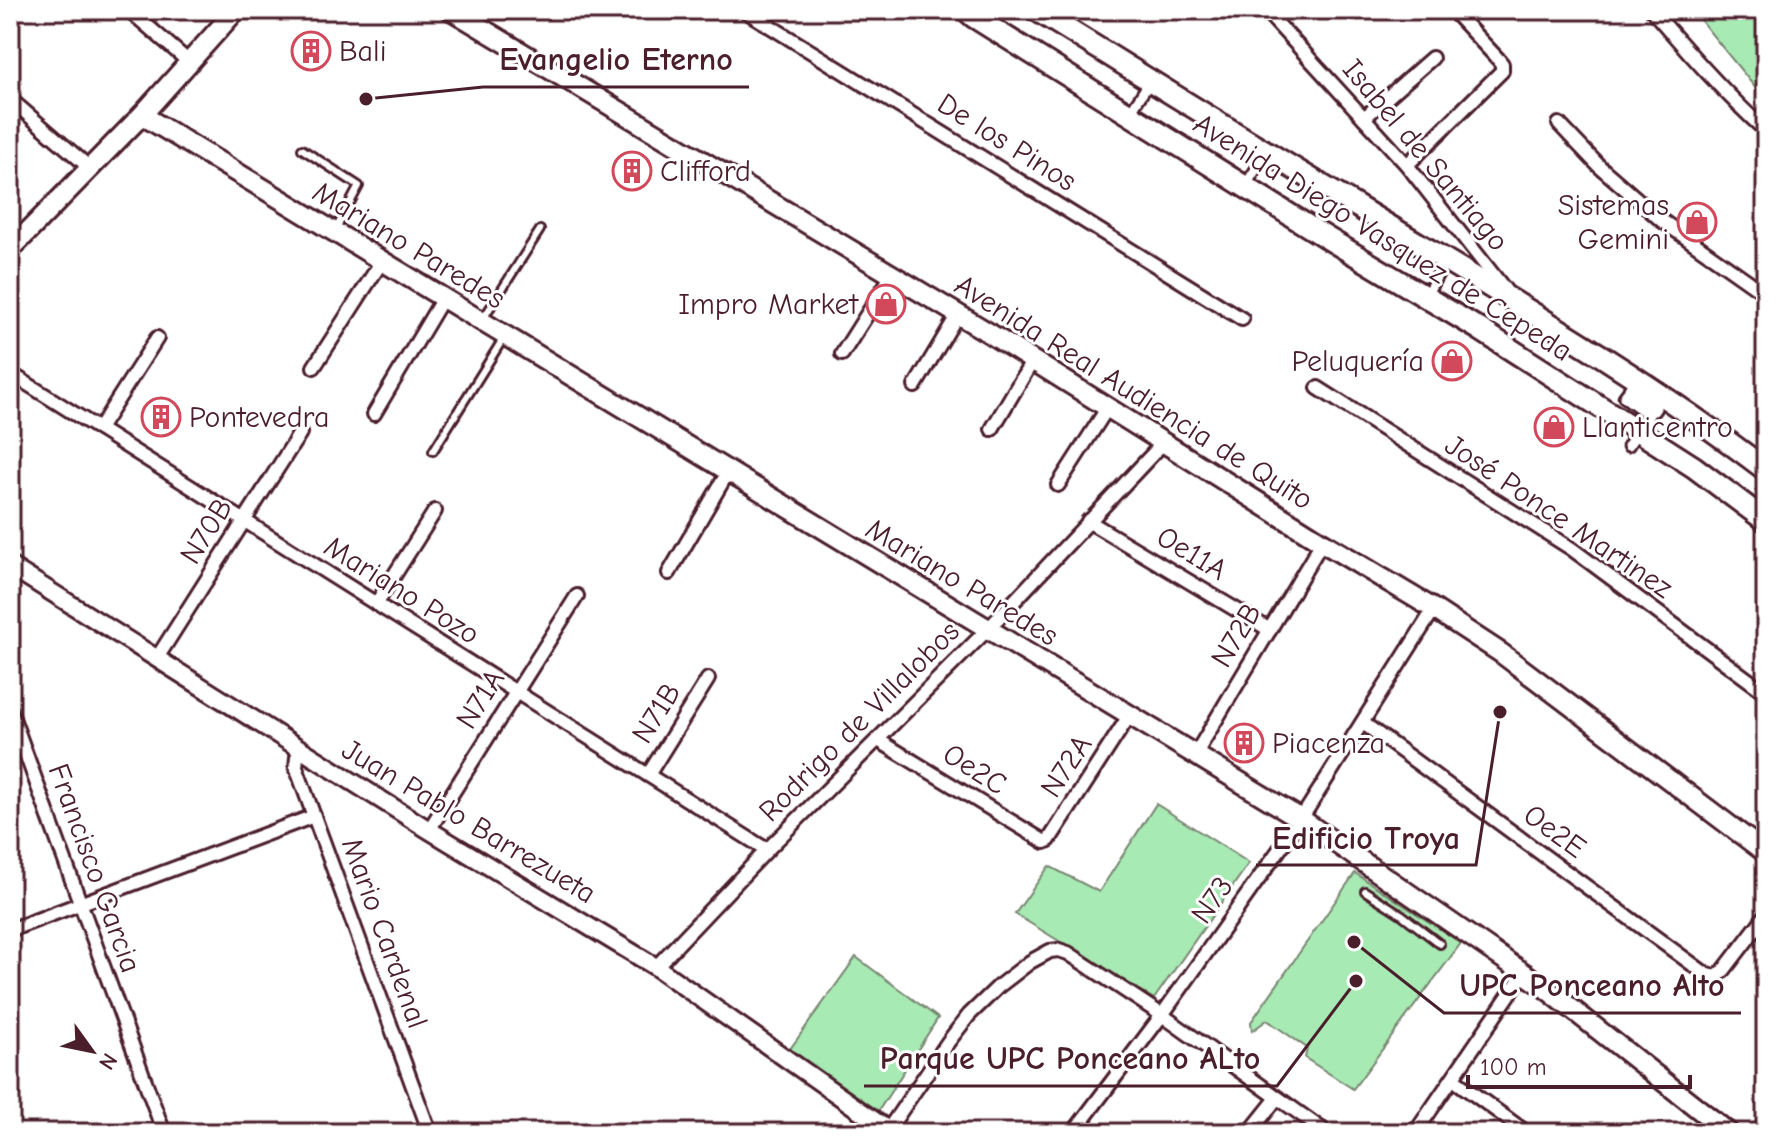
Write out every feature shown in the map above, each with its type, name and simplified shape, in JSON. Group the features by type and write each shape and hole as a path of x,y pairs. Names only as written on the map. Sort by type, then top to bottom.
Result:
{"main road":[{"path":"10,250 142,115 236,10"},
{"name":"Avenida Real Audiencia de Quito","path":"451,10 958,314 1434,609 1501,653 1766,853"},
{"name":"Avenida Diego Vasquez de Cepeda","path":"966,10 1129,115 1479,329 1633,438 1694,467 1766,521"},
{"name":"Avenida Diego Vasquez de Cepeda","path":"1036,10 1513,299 1717,433 1766,470"},
{"name":"Mariano Paredes","path":"142,115 382,261 441,301 505,336 1301,819 1524,973 1729,1133"}],"street":[{"path":"129,10 189,62"},
{"name":"De los Pinos","path":"744,10 1242,319"},
{"name":"Isabel de Santiago","path":"1265,10 1407,165 1513,299"},
{"path":"1407,165 1502,71 1502,64 1452,10"},
{"path":"1652,10 1742,110 1766,131"},
{"path":"1364,118 1432,58"},
{"path":"1129,115 1151,80"},
{"path":"10,99 91,169"},
{"path":"1559,124 1599,166 1661,220 1766,294"},
{"path":"1245,187 1267,152"},
{"path":"1425,297 1446,260"},
{"path":"314,367 382,261"},
{"path":"842,354 892,275"},
{"path":"374,414 441,301"},
{"path":"915,386 958,314"},
{"path":"99,429 157,338"},
{"path":"992,429 1033,360"},
{"name":"Mariano Pozo","path":"10,373 767,850"},
{"path":"1633,438 1649,415 1624,397 1627,393 1654,411 1656,408 1629,389 1632,385 1662,404 1666,399"},
{"name":"José Ponce Martinez","path":"1318,388 1572,549 1766,693"},
{"path":"1058,485 1108,407"},
{"name":"N70B","path":"157,658 300,433"},
{"name":"Rodrigo de Villalobos","path":"656,967 767,850 987,630 1164,442"},
{"path":"669,573 728,472"},
{"path":"376,604 435,511"},
{"name":"Oe11A","path":"1088,521 1270,630"},
{"name":"N72B","path":"1195,755 1322,542"},
{"name":"Juan Pablo Barrezueta","path":"10,566 301,751 656,967 888,1132"},
{"name":"N71A","path":"429,830 577,596"},
{"name":"N73","path":"1073,1133 1162,1015 1301,819 1434,609"},
{"name":"N71B","path":"648,775 708,679"},
{"name":"Francisco Garcia","path":"10,710 164,1133"},
{"name":"N72A","path":"1045,842 1129,716"},
{"name":"Oe2E","path":"1363,723 1707,975 1717,977 1766,915"},
{"name":"Oe2C","path":"878,740 1045,842"},
{"name":"Mario Cardenal","path":"301,751 296,767 428,1133"},
{"path":"10,930 314,816"},
{"path":"888,1132 969,1015 1030,962 1050,951 1059,950 1162,1015 1327,1133"},
{"path":"1415,1133 1524,973"},
{"path":"1453,1079 1527,1133"},
{"path":"1249,1133 1277,1098"},
{"path":"1759,1133 1766,1123"}],"lane":[{"path":"302,149 359,186 334,232"},
{"path":"481,322 540,230"},
{"path":"433,451 505,336"},
{"path":"1365,891 1440,944"},
{"path":"1401,914 1413,897"}],"green space":[{"path":"1692,10 1766,10 1766,101"},
{"path":"1156,804 1249,863 1154,999 1015,914 1049,866 1099,892"},
{"path":"1355,873 1461,943 1353,1089 1305,1058 1307,1048 1267,1020 1252,1031 1251,1022"},
{"path":"856,957 938,1018 877,1113 790,1049"}],"place":[{"name":"Bali","path":"311,51"},
{"name":"Evangelio Eterno","path":"366,99"},
{"name":"Clifford","path":"632,171"},
{"name":"Sistemas Gemini","path":"1697,222"},
{"name":"Impro Market","path":"886,304"},
{"name":"Peluquería","path":"1452,361"},
{"name":"Pontevedra","path":"161,417"},
{"name":"Llanticentro","path":"1554,427"},
{"name":"Edificio Troya","path":"1500,712"},
{"name":"Piacenza","path":"1244,743"},
{"name":"UPC Ponceano Alto","path":"1354,942"},
{"name":"Parque UPC Ponceano ALto","path":"1356,981"}]}
